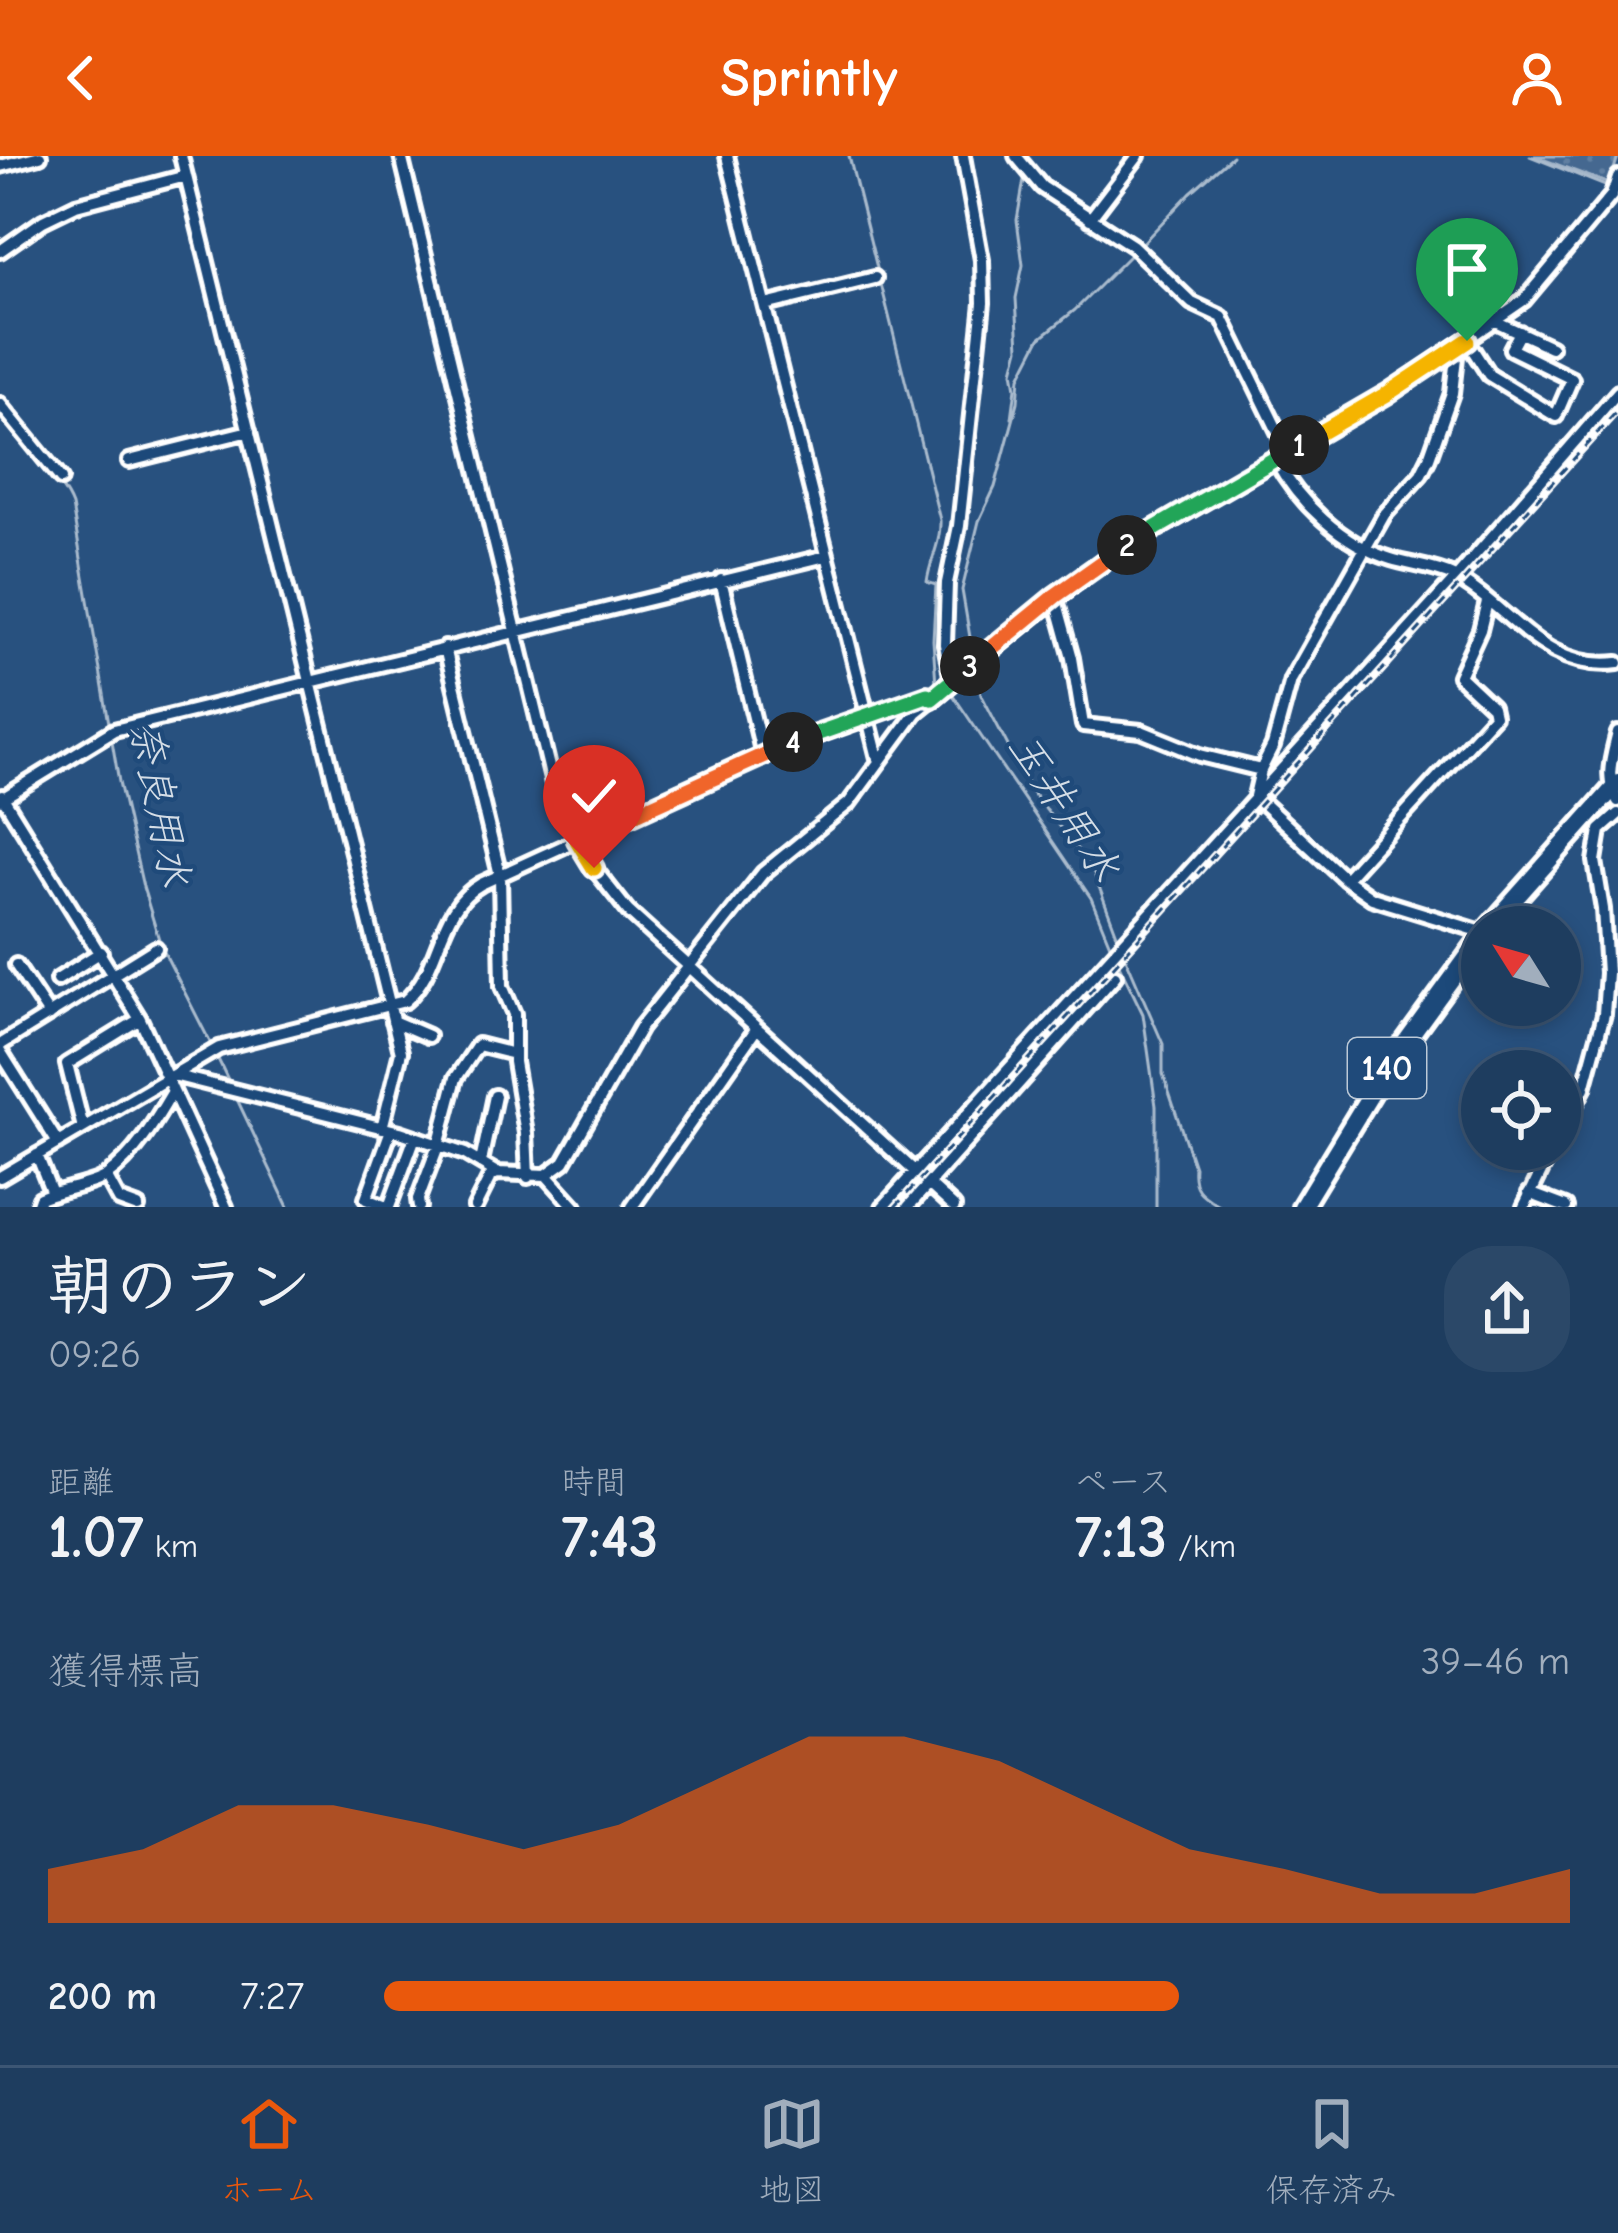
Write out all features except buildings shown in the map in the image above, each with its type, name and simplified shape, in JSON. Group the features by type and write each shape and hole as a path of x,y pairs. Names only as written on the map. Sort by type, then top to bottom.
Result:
{"highway":[{"path":"1510,906 1616,797"},
{"path":"1520,906 1616,797"},
{"name":"140","path":"1302,1207 1461,965"},
{"name":"140","path":"1389,1071 1461,979"},
{"name":"140","path":"1312,1207 1333,1162"}],"street":[{"path":"0,166 40,156"},
{"path":"182,156 401,1052 366,1199 388,1207 415,1137"},
{"path":"400,156 555,792 577,840 628,911 954,1207"},
{"path":"727,156 879,762"},
{"path":"944,688 947,583 958,526 983,303 982,260 963,156"},
{"path":"1016,156 1042,187 1136,249 1192,303 1222,317 1288,452"},
{"path":"1090,219 1138,156"},
{"path":"0,251 76,205 186,176"},
{"path":"475,1207 490,1177 546,1175 564,1162 640,1028 763,873 836,816 900,730 944,688 1108,557 1387,394 1524,300 1612,195 1618,177"},
{"path":"765,304 875,278"},
{"path":"1495,321 1551,347"},
{"path":"1462,344 1490,375 1556,416 1572,379 1511,349 1520,332"},
{"path":"1255,796 1291,680 1384,515 1421,474 1429,458 1452,393 1462,344"},
{"path":"883,1207 1456,578 1618,392"},
{"path":"0,404 61,479"},
{"path":"129,461 249,431"},
{"path":"1275,459 1306,504 1364,549 1456,578 1556,654 1601,665 1618,663"},
{"path":"226,1207 140,1018 1,797 104,734 826,556"},
{"path":"721,580 763,754"},
{"path":"1055,596 1083,725 1141,731 1200,755 1261,770"},
{"path":"1345,879 1494,716 1492,707 1459,676 1480,630 1486,602"},
{"path":"445,648 500,875 502,986 514,1014 527,1177"},
{"path":"0,1177 171,1081 214,1050 405,1000 426,979 450,913 461,897 500,875 763,754 944,688"},
{"path":"1581,1086 1612,975 1594,861 1600,830 1616,797 1609,771 1618,733"},
{"path":"1255,796 1372,898 1461,927"},
{"path":"58,1143 0,1048 156,947"},
{"path":"57,980 101,952"},
{"path":"16,965 49,1015"},
{"path":"908,1207 1115,976"},
{"path":"82,1128 67,1064 140,1018"},
{"path":"393,1021 428,1036"},
{"path":"632,1207 757,1028"},
{"path":"418,1207 456,1078 478,1045 514,1054"},
{"path":"171,1081 415,1137 481,1162 497,1174"},
{"path":"37,1207 40,1198 106,1176 154,1126 171,1081"},
{"path":"481,1162 495,1096"},
{"path":"37,1155 52,1193"},
{"path":"1523,1207 1541,1170"},
{"path":"546,1175 567,1204"},
{"path":"106,1176 119,1200 138,1207"},
{"path":"1529,1193 1566,1207"}],"shaded area":[{"path":"1534,156 1618,156 1618,157 1609,184"}],"waterway":[{"path":"849,156 940,520 927,582 936,585 936,684 943,682"},
{"path":"1139,247 1232,156"},
{"path":"1530,156 1608,187"},
{"path":"1012,418 1013,371 1019,348 1016,298 1023,265 1017,220 1025,174"},
{"path":"974,661 962,590 979,521 995,487 1020,377 1040,338 1132,253"},
{"name":"玉井用水","path":"975,326 977,288"},
{"name":"奈良用水","path":"25,442 72,506 119,782 143,887 161,946 213,1048"},
{"name":"玉井用水","path":"944,664 946,684"},
{"path":"976,670 981,694 1032,792 1092,868 1119,940"},
{"name":"玉井用水","path":"951,692 1091,898 1111,947"},
{"path":"1122,949 1163,1044 1163,1074 1197,1187 1221,1207"},
{"name":"玉井用水","path":"1115,956 1143,1014 1156,1106 1156,1207"},
{"name":"奈良用水","path":"217,1057 231,1086"},
{"name":"奈良用水","path":"235,1095 288,1207"}],"railway":[{"path":"895,1207 1618,410"}],"route":[{"path":"594,868 577,840 813,734 927,695 932,698 1108,557 1387,394 1467,341"}]}
